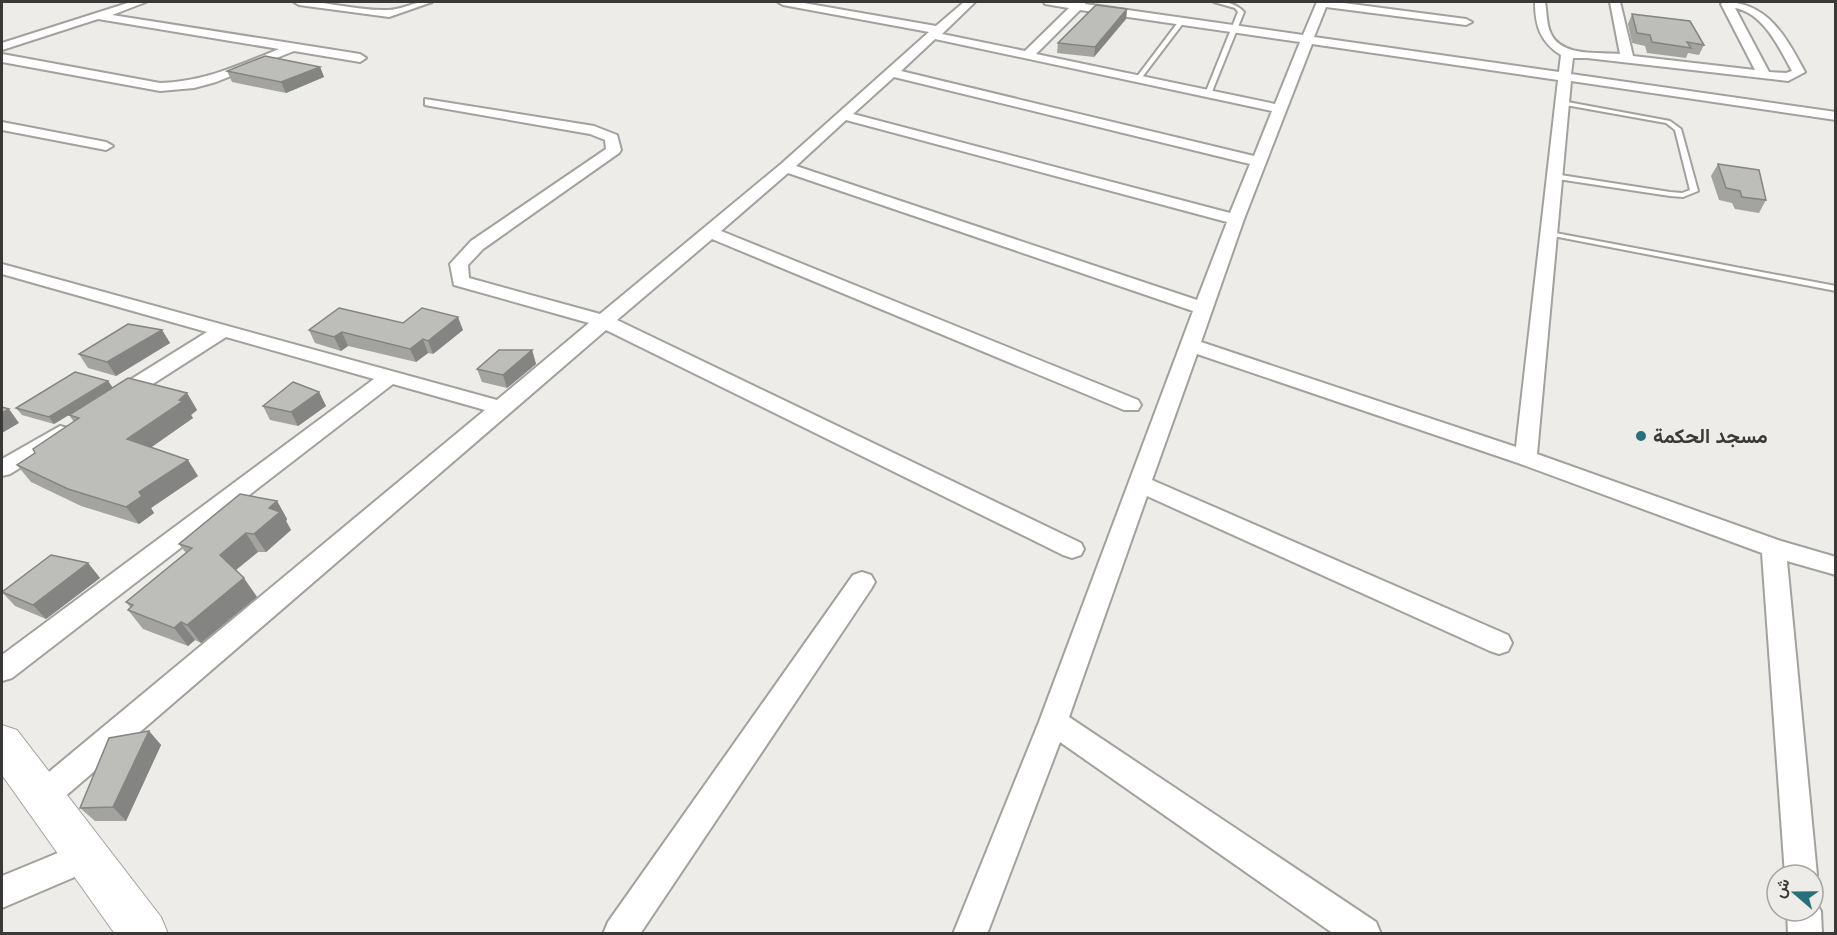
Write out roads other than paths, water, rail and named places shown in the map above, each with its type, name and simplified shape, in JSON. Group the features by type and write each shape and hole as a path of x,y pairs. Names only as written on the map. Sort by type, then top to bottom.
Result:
{"street":[{"path":"2,47 141,2"},
{"path":"299,2 389,14 427,2"},
{"path":"783,2 851,12 1027,56 1280,109"},
{"path":"851,12 864,2"},
{"path":"43,796 786,167 970,2"},
{"path":"1049,2 1079,4 1181,22 1836,116"},
{"path":"970,933 1053,722 1138,483 1236,219 1305,40 1322,2 1466,22"},
{"path":"1426,17 1432,2"},
{"path":"1540,2 1544,32 1551,44 1569,54 1627,58 1764,75 1788,77 1799,72 1764,11 1753,4 1731,2 1727,4 1764,75"},
{"path":"1615,2 1627,58"},
{"path":"1027,56 1079,4"},
{"path":"98,16 360,58"},
{"path":"2,58 160,87 180,88 202,83 293,47"},
{"path":"1526,458 1566,57 1569,54"},
{"path":"891,72 1259,162"},
{"path":"430,102 594,130 612,138 614,150 477,245 459,264 460,280 604,321 1072,549"},
{"path":"842,115 1236,219"},
{"path":"2,126 106,146"},
{"path":"786,167 1203,308"},
{"path":"710,232 1131,405"},
{"path":"2,270 502,408"},
{"path":"103,406 224,330"},
{"path":"1190,345 1526,458 1774,548 1836,566"},
{"path":"2,670 389,377"},
{"path":"2,470 72,425"},
{"path":"1138,483 1499,643"},
{"path":"1774,548 1800,863"},
{"path":"620,933 862,582"},
{"path":"1053,722 1364,933"},
{"path":"2,743 144,933"},
{"path":"2,892 87,856"}],"lane":[{"path":"1208,94 1241,12 1237,7 1217,2"},
{"path":"1138,80 1181,22"},
{"path":"1554,176 1670,194 1683,195 1694,191 1678,129 1668,122 1562,103"},
{"path":"1548,233 1836,289"}],"place":[{"name":"مسجد الحكمة","path":"1641,436"}]}
